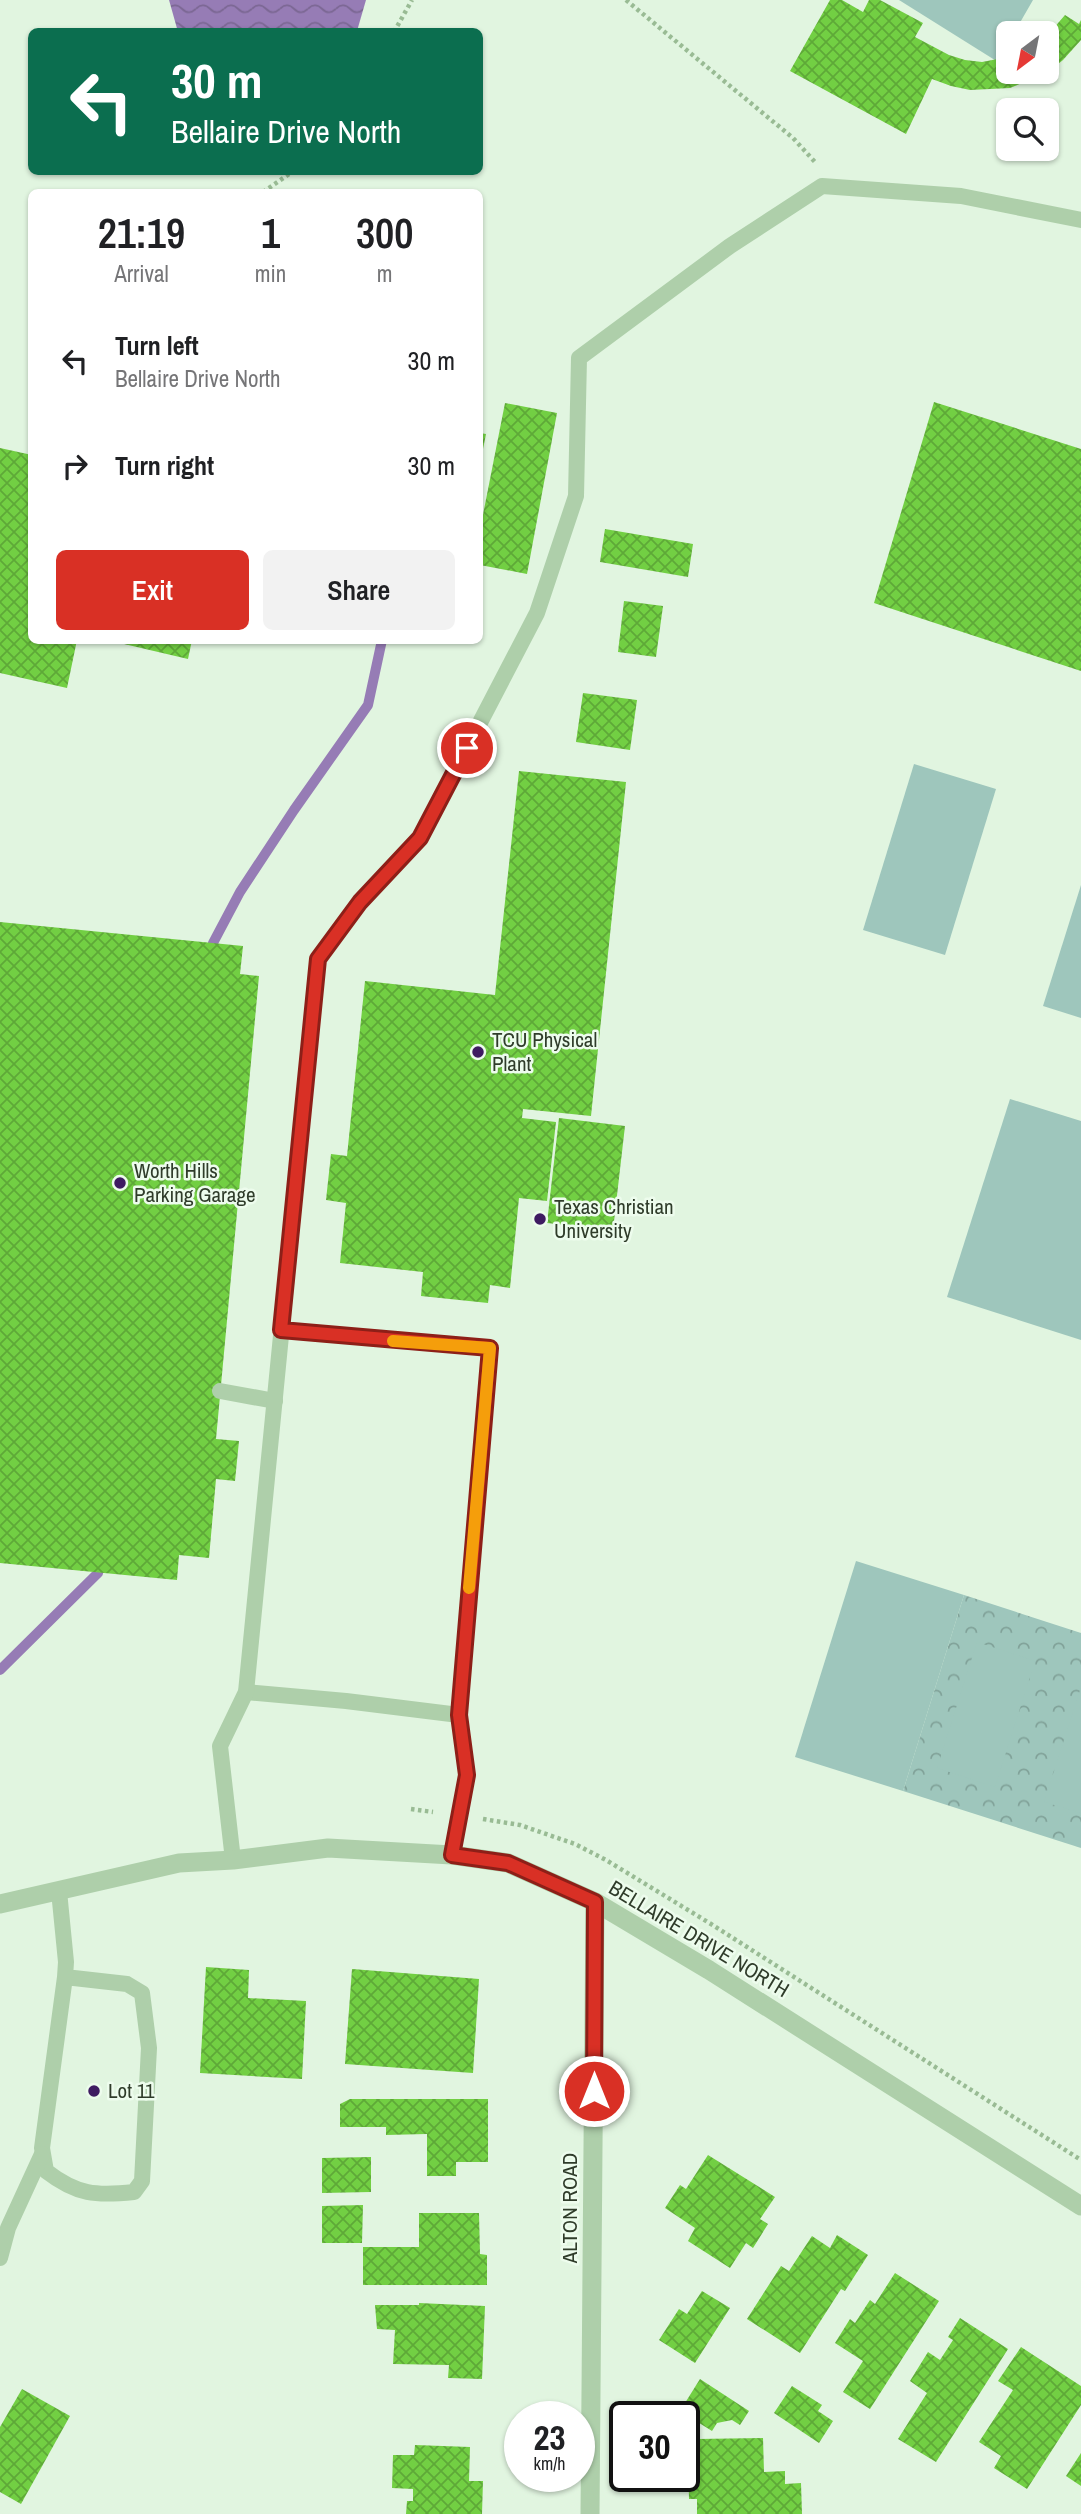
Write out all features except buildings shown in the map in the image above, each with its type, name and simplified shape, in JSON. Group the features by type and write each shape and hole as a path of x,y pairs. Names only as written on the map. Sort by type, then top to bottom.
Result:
{"street":[{"name":"BELLAIRE DRIVE NORTH","path":"0,1904 179,1863 233,1860 328,1848 452,1855 508,1863 595,1902 709,1970 1081,2206"},
{"name":"ALTON ROAD","path":"590,2514 595,1902"}],"lane":[{"path":"233,1860 220,1746 246,1692 318,959 360,902 420,838 537,613 576,496 579,358 730,246 822,186 961,196 1081,220"},
{"path":"281,1330 490,1348 459,1715 467,1775 452,1855"},
{"path":"220,1391 275,1401"},
{"path":"246,1692 346,1700 459,1715"},
{"path":"59,1891 66,1962 41,2148 46,2171 64,2185 100,2195 134,2192 142,2180 149,2048 142,1993 127,1984 65,1977"},
{"path":"0,2258 8,2228 43,2154"}],"path":[{"path":"396,28 412,0"},
{"path":"626,0 793,138 836,187"},
{"path":"267,189 288,175"},
{"path":"411,1809 460,1814 520,1825 575,1844 606,1860 1081,2160"}],"green space":[{"path":"899,0 1033,0 1021,21 996,21 996,61"},
{"path":"914,764 996,789 945,955 863,930"},
{"path":"1081,885 1081,1018 1043,1006"},
{"path":"1010,1099 1081,1121 1081,1340 947,1297"},
{"path":"856,1561 964,1595 903,1791 795,1757"},
{"path":"964,1595 1081,1633 1081,1848 903,1791"},
{"path":"977,1642 1035,1661 995,1787 937,1768"},
{"path":"1081,1687 1081,1813 1044,1802"}],"water":[{"path":"169,0 366,0 358,28 177,28"}],"waterway":[{"path":"210,957 213,943 240,892 368,705 381,644"},
{"path":"0,1670 98,1573 101,1558"}],"slow traffic":[{"path":"393,1341 490,1348 469,1588"}],"place":[{"name":"TCU Physical Plant","path":"478,1052"},
{"name":"Worth Hills Parking Garage","path":"120,1183"},
{"name":"Texas Christian University","path":"540,1219"},
{"name":"Lot 11","path":"94,2091"}],"route":[{"path":"467,748 420,838 360,902 318,959 281,1330 490,1348 459,1715 467,1775 452,1855 508,1863 595,1902 594,2091"}]}
